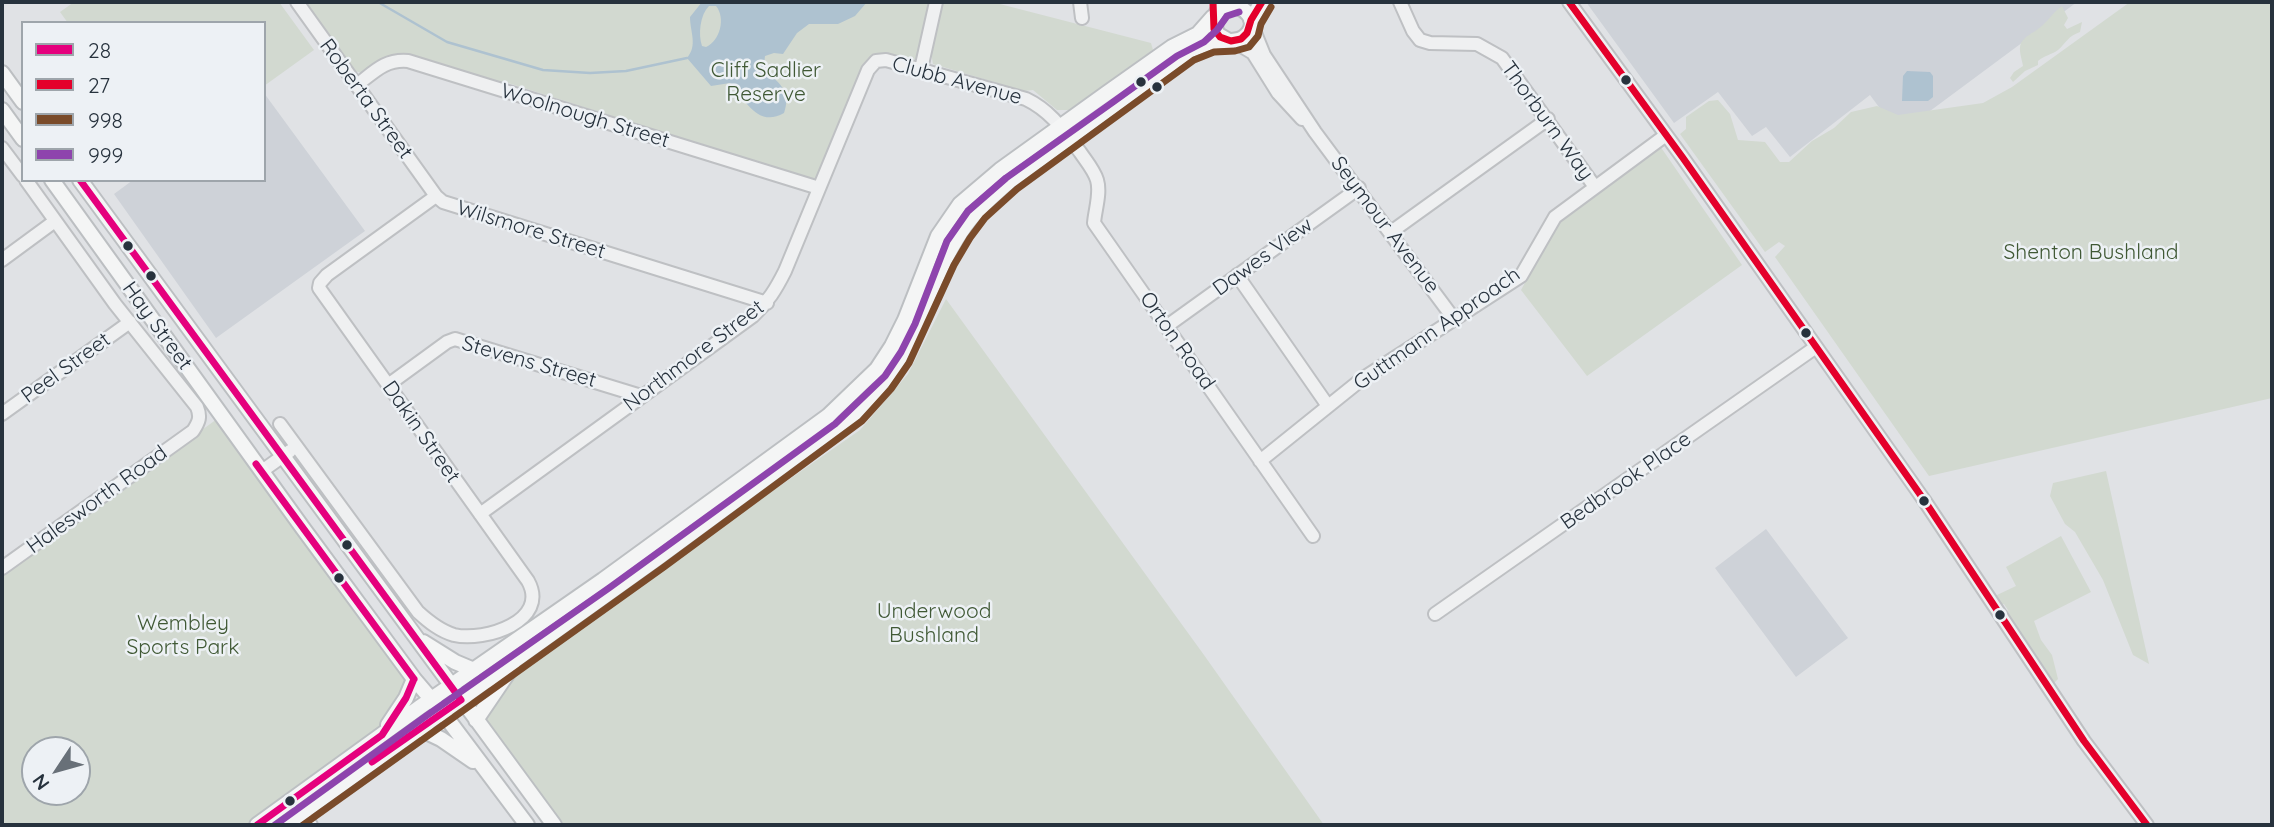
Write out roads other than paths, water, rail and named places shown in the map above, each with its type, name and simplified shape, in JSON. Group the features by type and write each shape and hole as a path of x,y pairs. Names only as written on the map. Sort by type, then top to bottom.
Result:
{"main road":[{"path":"257,825 474,670 588,599 721,503 855,413 881,386 904,352 940,268 974,215 1065,132 1172,47 1205,29 1213,12 1220,7 1234,2 1245,8 1251,22"},
{"path":"721,503 828,416 877,369 905,320 938,236 960,204 1000,170 1065,132 1189,51 1212,42 1231,41 1246,35 1262,2"},
{"path":"1213,12 1215,32 1231,41"},
{"path":"2,73 21,99"},
{"path":"2,110 21,135"},
{"name":"Hay Street","path":"53,182 414,679 443,713 527,825"},
{"name":"Hay Street","path":"81,182 554,825"},
{"path":"960,204 974,215"},
{"path":"285,825 306,819 420,729 516,659 588,599"},
{"path":"416,638 455,662 474,670"},
{"path":"476,720 516,659"},
{"path":"382,735 406,698 414,679"},
{"path":"420,729 441,739 486,770"}],"street":[{"name":"Roberta Street","path":"297,2 436,196"},
{"path":"921,69 936,2"},
{"path":"1080,2 1082,18"},
{"name":"Thorburn Way","path":"1400,2 1420,40 1430,43 1477,44 1502,58 1595,187"},
{"path":"1569,2 1924,500 2084,741 2147,825"},
{"name":"Seymour Avenue","path":"1251,22 1266,58 1315,132 1454,319"},
{"name":"Seymour Avenue","path":"1231,41 1250,50 1282,99 1315,132"},
{"name":"Woolnough Street","path":"357,85 394,60 408,61 819,188"},
{"name":"Clubb Avenue","path":"872,64 886,60 1026,99 1046,111 1065,132"},
{"name":"Northmore Street","path":"480,514 753,316 767,303 785,271 872,64"},
{"path":"1391,233 1548,119"},
{"name":"Orton Road","path":"1065,132 1096,179 1098,190 1094,223 1313,536"},
{"name":"Guttmann Approach","path":"1260,461 1362,379 1523,274 1555,216 1666,135"},
{"path":"2,148 21,172"},
{"path":"28,182 130,322"},
{"name":"Dawes View","path":"1167,326 1359,188"},
{"name":"Wilsmore Street","path":"320,283 327,275 436,196 452,206 767,303"},
{"path":"2,260 55,221"},
{"path":"1237,275 1328,406"},
{"name":"Dakin Street","path":"297,446 418,612 436,627 457,635 486,635 507,628 531,607 533,590 528,581 323,295 319,289 320,283"},
{"name":"Peel Street","path":"2,414 130,322"},
{"name":"Halesworth Road","path":"2,569 193,431 198,424 200,415 197,407 130,322"},
{"name":"Stevens Street","path":"388,385 454,339 642,396"},
{"name":"Bedbrook Place","path":"1435,614 1816,347"},
{"path":"262,471 297,446 281,424"}],"water":[{"path":"702,2 867,2 855,16 838,24 809,24 797,33 783,54 765,56 765,73 780,84 786,100 784,113 775,117 760,115 753,110 730,83 711,86 687,58 693,43 690,17","holes":["709,6 716,6 721,17 718,35 711,44 702,46 702,19"]},
{"path":"1907,71 1930,72 1933,76 1933,97 1928,101 1902,101 1903,76"}],"waterway":[{"path":"378,2 447,42 543,70 590,73 626,71 687,58"}],"park label":[{"name":"Cliff Sadlier Reserve","path":"766,83"},
{"name":"Shenton Bushland","path":"2091,253"},
{"name":"Underwood Bushland","path":"934,624"},
{"name":"Wembley Sports Park","path":"183,636"}]}
